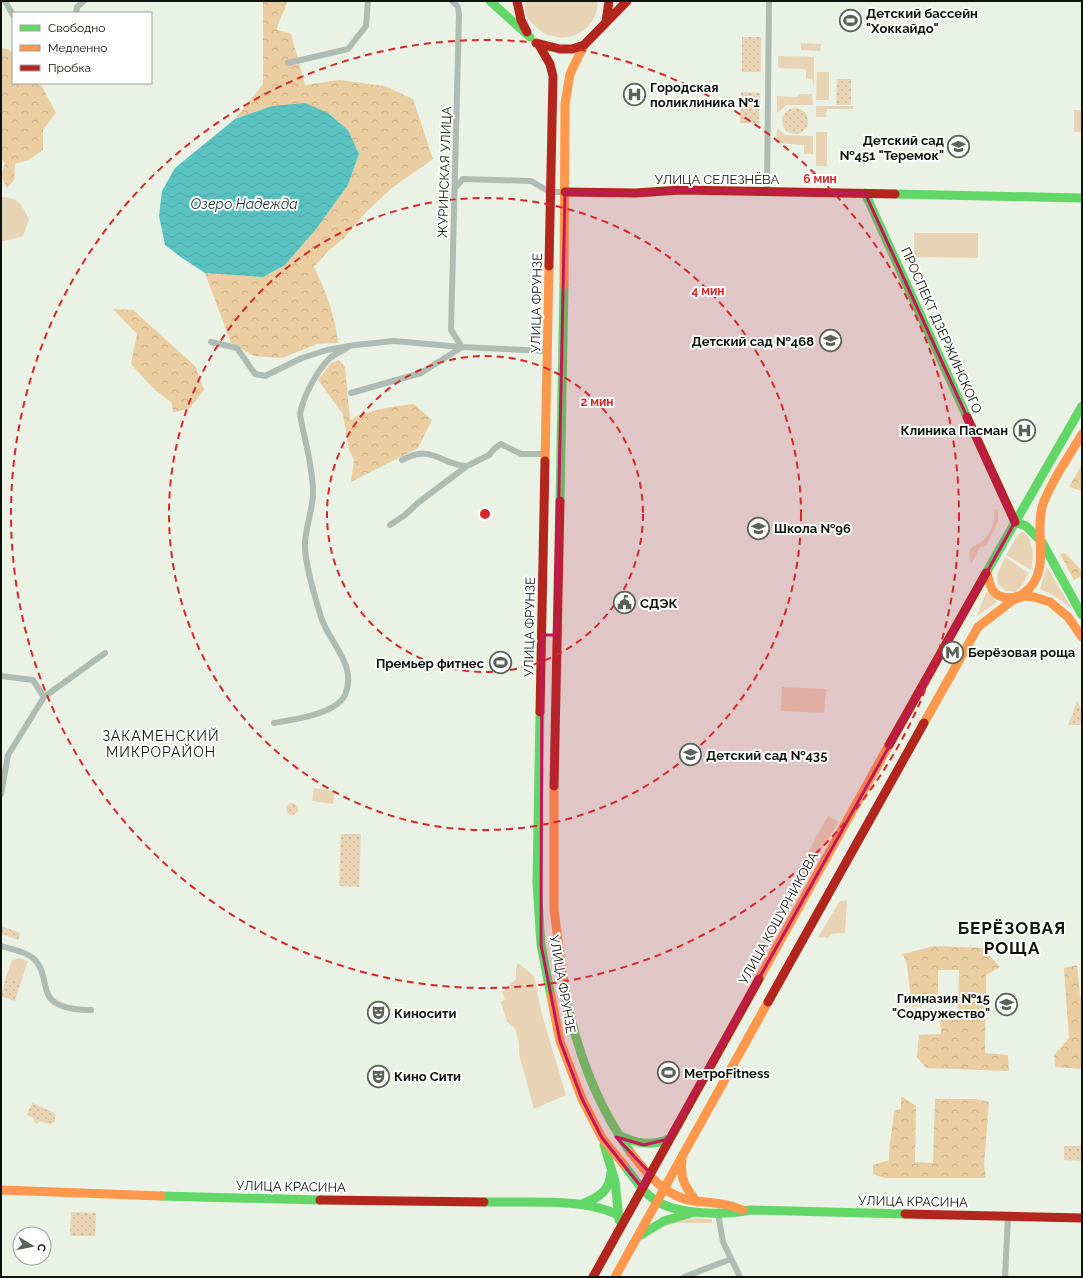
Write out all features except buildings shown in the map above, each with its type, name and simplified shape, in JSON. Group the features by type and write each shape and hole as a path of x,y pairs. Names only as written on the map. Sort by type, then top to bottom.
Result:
{"main road":[{"name":"УЛИЦА ФРУНЗЕ","path":"490,1 539,45 550,64 552,76 548,351 540,702 538,883 541,945 560,1041 576,1085 602,1138 642,1188 658,1202"},
{"path":"517,1 521,20 530,37"},
{"path":"606,23 609,1"},
{"name":"УЛИЦА ФРУНЗЕ","path":"627,1 584,45 573,64 567,81 565,104 565,192 556,635 553,882 557,944 575,1036 581,1055 590,1079 618,1135 664,1190"},
{"path":"539,45 572,49 584,45"},
{"name":"УЛИЦА СЕЛЕЗНЁВА","path":"565,192 636,193 680,190 1082,198"},
{"name":"ПРОСПЕКТ ДЗЕРЖИНСКОГО","path":"866,193 1015,522"},
{"path":"1082,406 1015,522 1026,526 1042,542 1082,615"},
{"path":"615,1277 974,633 978,627 1006,604 1031,588 1038,576 1042,557 1042,542 1039,520 1043,506 1082,434"},
{"name":"УЛИЦА КОШУРНИКОВА","path":"593,1277 668,1139 1015,522"},
{"path":"987,573 991,587 996,594 1012,598 1020,596 1048,601 1059,607 1072,619 1082,637"},
{"path":"542,635 556,635"},
{"path":"540,702 555,701"},
{"path":"618,1135 644,1145 658,1144 668,1139"},
{"path":"602,1138 615,1181 620,1216 618,1233"},
{"path":"684,1154 680,1167 683,1182 697,1202"},
{"name":"УЛИЦА КРАСИНА","path":"581,1204 603,1195 609,1185 610,1166"},
{"name":"УЛИЦА КРАСИНА","path":"1,1190 227,1198 581,1204 609,1210 620,1216"},
{"name":"УЛИЦА КРАСИНА","path":"664,1190 676,1197 697,1202 730,1204 743,1210"},
{"name":"УЛИЦА КРАСИНА","path":"658,1202 679,1209 718,1213 734,1213 743,1210 1082,1218"},
{"path":"637,1238 654,1224 669,1217 700,1212"}],"street":[{"path":"5,1 12,13"},
{"path":"76,12 76,7 84,1"},
{"path":"288,63 348,49 366,26 368,1"},
{"name":"ЖУРИНСКАЯ УЛИЦА","path":"452,1 458,6 460,15 451,330 462,347"},
{"path":"767,192 769,1"},
{"path":"455,188 463,179 531,181 550,192"},
{"name":"УЛИЦА СЕЛЕЗНЁВА","path":"550,192 565,192"},
{"path":"211,342 237,348 256,374 265,376 302,358 327,350 394,341 462,347 548,351"},
{"path":"274,723 293,720 331,709 344,697 348,686 349,674 345,662 321,618 306,557 306,532 313,492 300,414 302,401 308,389 323,367 330,358 348,347"},
{"path":"351,393 421,373 462,347"},
{"path":"390,525 406,516 419,502 467,466 489,455 501,444 515,453 546,454"},
{"path":"402,460 414,454 425,454 438,456 457,466 467,466"},
{"path":"1,794 8,755 44,697 105,653"},
{"path":"1,676 33,680 44,697"},
{"path":"1,946 24,953 33,958 41,968 47,994 54,1001 75,1009 91,1010"},
{"path":"718,1213 723,1242 740,1277"},
{"path":"1004,1277 1008,1216"},
{"path":"684,1277 731,1259"}],"highlighted area":[{"path":"680,190 865,193 1015,522 669,1139 644,1145 616,1137 650,1173 642,1188 602,1138 582,1099 560,1041 541,945 542,635 556,635 565,192 636,193"}],"shaded area":[{"path":"524,1 598,1 596,13 591,23 583,31 564,37 553,36 543,32 533,24 527,17"},
{"path":"742,37 761,37 761,72 742,72"},
{"path":"801,43 821,44 820,51 801,50"},
{"path":"778,56 814,57 814,87 812,79 806,78 806,69 778,68"},
{"path":"817,72 829,72 829,100 816,100"},
{"path":"837,79 851,79 851,105 836,105"},
{"path":"741,92 760,93 759,123 740,123"},
{"path":"812,92 813,105 787,105 777,113 777,96 798,97 798,94 812,94"},
{"path":"816,106 853,106 853,109 827,109 826,117 816,117"},
{"path":"795,108 804,112 808,121 804,130 795,134 786,130 782,121 786,112"},
{"path":"1074,110 1082,110 1082,132 1074,132"},
{"path":"777,128 786,135 813,136 813,154 804,154 804,145 776,143"},
{"path":"816,132 827,132 827,166 816,166"},
{"path":"1,197 12,198 19,203 29,219 23,236 1,242"},
{"path":"914,233 978,233 978,258 914,257"},
{"path":"998,509 998,522 986,546 980,547 971,565 969,551 990,532 994,518 994,510"},
{"path":"1021,532 1024,532 1030,540 1033,555 1031,570 1006,555"},
{"path":"1005,557 1029,573 1023,584 1015,592 1006,591 998,584 997,575"},
{"path":"1047,567 1072,609 1053,595 1040,589"},
{"path":"987,590 997,602 977,616"},
{"path":"782,687 826,689 824,713 781,711"},
{"path":"1077,701 1082,710 1082,725 1068,725"},
{"path":"314,788 335,791 333,804 312,801"},
{"path":"294,803 297,804 297,814 290,815 287,814 286,807 287,804"},
{"path":"828,816 838,822 806,877 794,877"},
{"path":"341,834 361,834 359,887 339,886"},
{"path":"847,900 845,933 831,934 828,938 818,937 840,901"},
{"path":"1,926 20,933 18,940 1,934"},
{"path":"20,958 28,961 21,982 6,977 12,960"},
{"path":"518,963 534,976 542,1015 566,1095 534,1109 519,1054 519,1043 515,1028 507,1022 501,1002 505,999 502,992 516,979 516,969"},
{"path":"6,977 21,982 15,1001 1,996"},
{"path":"32,1103 55,1113 55,1122 49,1124 41,1121 36,1124 32,1117 27,1115"},
{"path":"1064,1146 1082,1146 1082,1161 1064,1160"},
{"path":"71,1212 96,1213 95,1236 70,1236"},
{"path":"688,1218 712,1219 712,1223 677,1223 658,1228 673,1220"}],"green space":[{"path":"263,1 287,1 277,30 291,34 305,85 339,80 385,86 413,99 433,159 392,188 366,212 344,238 328,251 314,267 335,323 338,343 317,344 282,358 254,356 231,343 205,273 263,277 285,265 316,229 348,185 359,154 348,130 328,113 272,106 235,119 263,84"},
{"path":"1,48 7,49 12,52 12,84 41,84 56,113 43,130 43,150 28,160 15,164 14,180 7,188 1,176 5,163 1,159"},
{"path":"113,309 133,310 195,366 204,390 189,409 173,412 172,403 152,387 131,364 137,334"},
{"path":"339,360 345,367 350,420 365,413 389,407 414,404 432,420 418,448 351,482 354,460 349,450 343,414 318,380 331,363"},
{"path":"1082,464 1082,491 1069,487"},
{"path":"1065,553 1082,571 1082,581 1080,577 1074,580 1060,554"},
{"path":"934,946 983,948 1000,967 986,975 985,1053 1008,1055 1009,1071 926,1068 917,1057 919,1035 941,1034 940,1017 958,1013 959,970 938,970 938,1003 912,1007 907,965 903,954"},
{"path":"1077,965 1080,996 1082,996 1082,1069 1055,1067 1054,1055 1069,1038 1064,968"},
{"path":"901,1096 916,1106 915,1162 933,1163 935,1099 976,1099 989,1102 984,1165 986,1178 884,1178 873,1174 873,1165 889,1160 894,1111 901,1109"}],"water":[{"name":"Озеро Надежда","path":"305,103 328,113 348,130 359,154 348,185 316,229 285,265 263,277 205,273 165,245 159,216 162,191 175,168 235,119 272,106"}],"traffic: fast":[{"path":"490,1 530,37"},
{"path":"865,193 967,417"},
{"path":"895,194 1082,198"},
{"path":"560,501 564,285"},
{"path":"986,573 1082,406"},
{"path":"1015,522 1026,526 1042,542 1082,615"},
{"path":"540,712 537,883 541,945 551,996"},
{"path":"564,986 574,1031 588,1074 607,1114 631,1153"},
{"path":"621,1136 633,1141 645,1143 657,1143 669,1139"},
{"path":"604,1145 615,1181 619,1220"},
{"path":"624,1165 648,1195 653,1199 668,1206 691,1212 728,1213 750,1210 905,1214"},
{"path":"584,1203 603,1192 609,1184 611,1172"},
{"path":"161,1196 320,1200"},
{"path":"484,1202 572,1203 606,1210 620,1216"},
{"path":"641,1235 664,1221 691,1213"}],"traffic: slow":[{"path":"564,285 565,104 570,74 584,45"},
{"path":"545,461 549,266"},
{"path":"987,573 992,590 1006,598 1012,598 1024,593 1033,584 1038,574 1040,563 1040,527 1043,504 1056,477 1082,434"},
{"path":"924,723 978,627 1013,600 1024,596 1034,597 1050,602 1068,617 1082,637"},
{"path":"759,979 889,745"},
{"path":"554,786 554,910 564,986"},
{"path":"551,996 560,1041 582,1099 602,1138 624,1165"},
{"path":"615,1277 768,1002"},
{"path":"631,1153 658,1184 675,1195 684,1199 725,1205 743,1210"},
{"path":"682,1161 681,1167 683,1178 690,1193 697,1202"},
{"path":"1,1190 161,1196"}],"traffic: jam":[{"path":"517,1 521,20 527,32"},
{"path":"606,22 609,1"},
{"path":"536,43 560,49 572,49 584,45 627,1"},
{"path":"539,45 550,64 553,76 549,266"},
{"path":"565,192 636,193 680,190 895,194"},
{"path":"967,417 1015,522"},
{"path":"540,712 545,461"},
{"path":"554,786 560,501"},
{"path":"889,745 986,573"},
{"path":"768,1002 924,723"},
{"path":"593,1277 759,979"},
{"path":"320,1200 484,1202"},
{"path":"905,1214 1082,1218"}],"place":[{"name":"Детский бассейн \"Хоккайдо\"","path":"850,20"},
{"name":"Городская поликлиника №1","path":"634,94"},
{"name":"Детский сад №451 \"Теремок\"","path":"959,147"},
{"name":"Детский сад №468","path":"830,341"},
{"name":"Клиника Пасман","path":"1024,430"},
{"name":"Школа №96","path":"758,528"},
{"name":"СДЭК","path":"624,603"},
{"name":"Берёзовая роща","path":"953,652"},
{"name":"Премьер фитнес","path":"500,663"},
{"name":"Детский сад №435","path":"691,755"},
{"name":"Гимназия №15 \"Содружество\"","path":"1006,1005"},
{"name":"Киносити","path":"379,1013"},
{"name":"МетроFitness","path":"669,1073"},
{"name":"Кино Сити","path":"379,1076"}],"district":[{"name":"ЗАКАМЕНСКИЙ МИКРОРАЙОН","path":"161,744"},
{"name":"БЕРЁЗОВАЯ РОЩА","path":"1012,938"}]}
